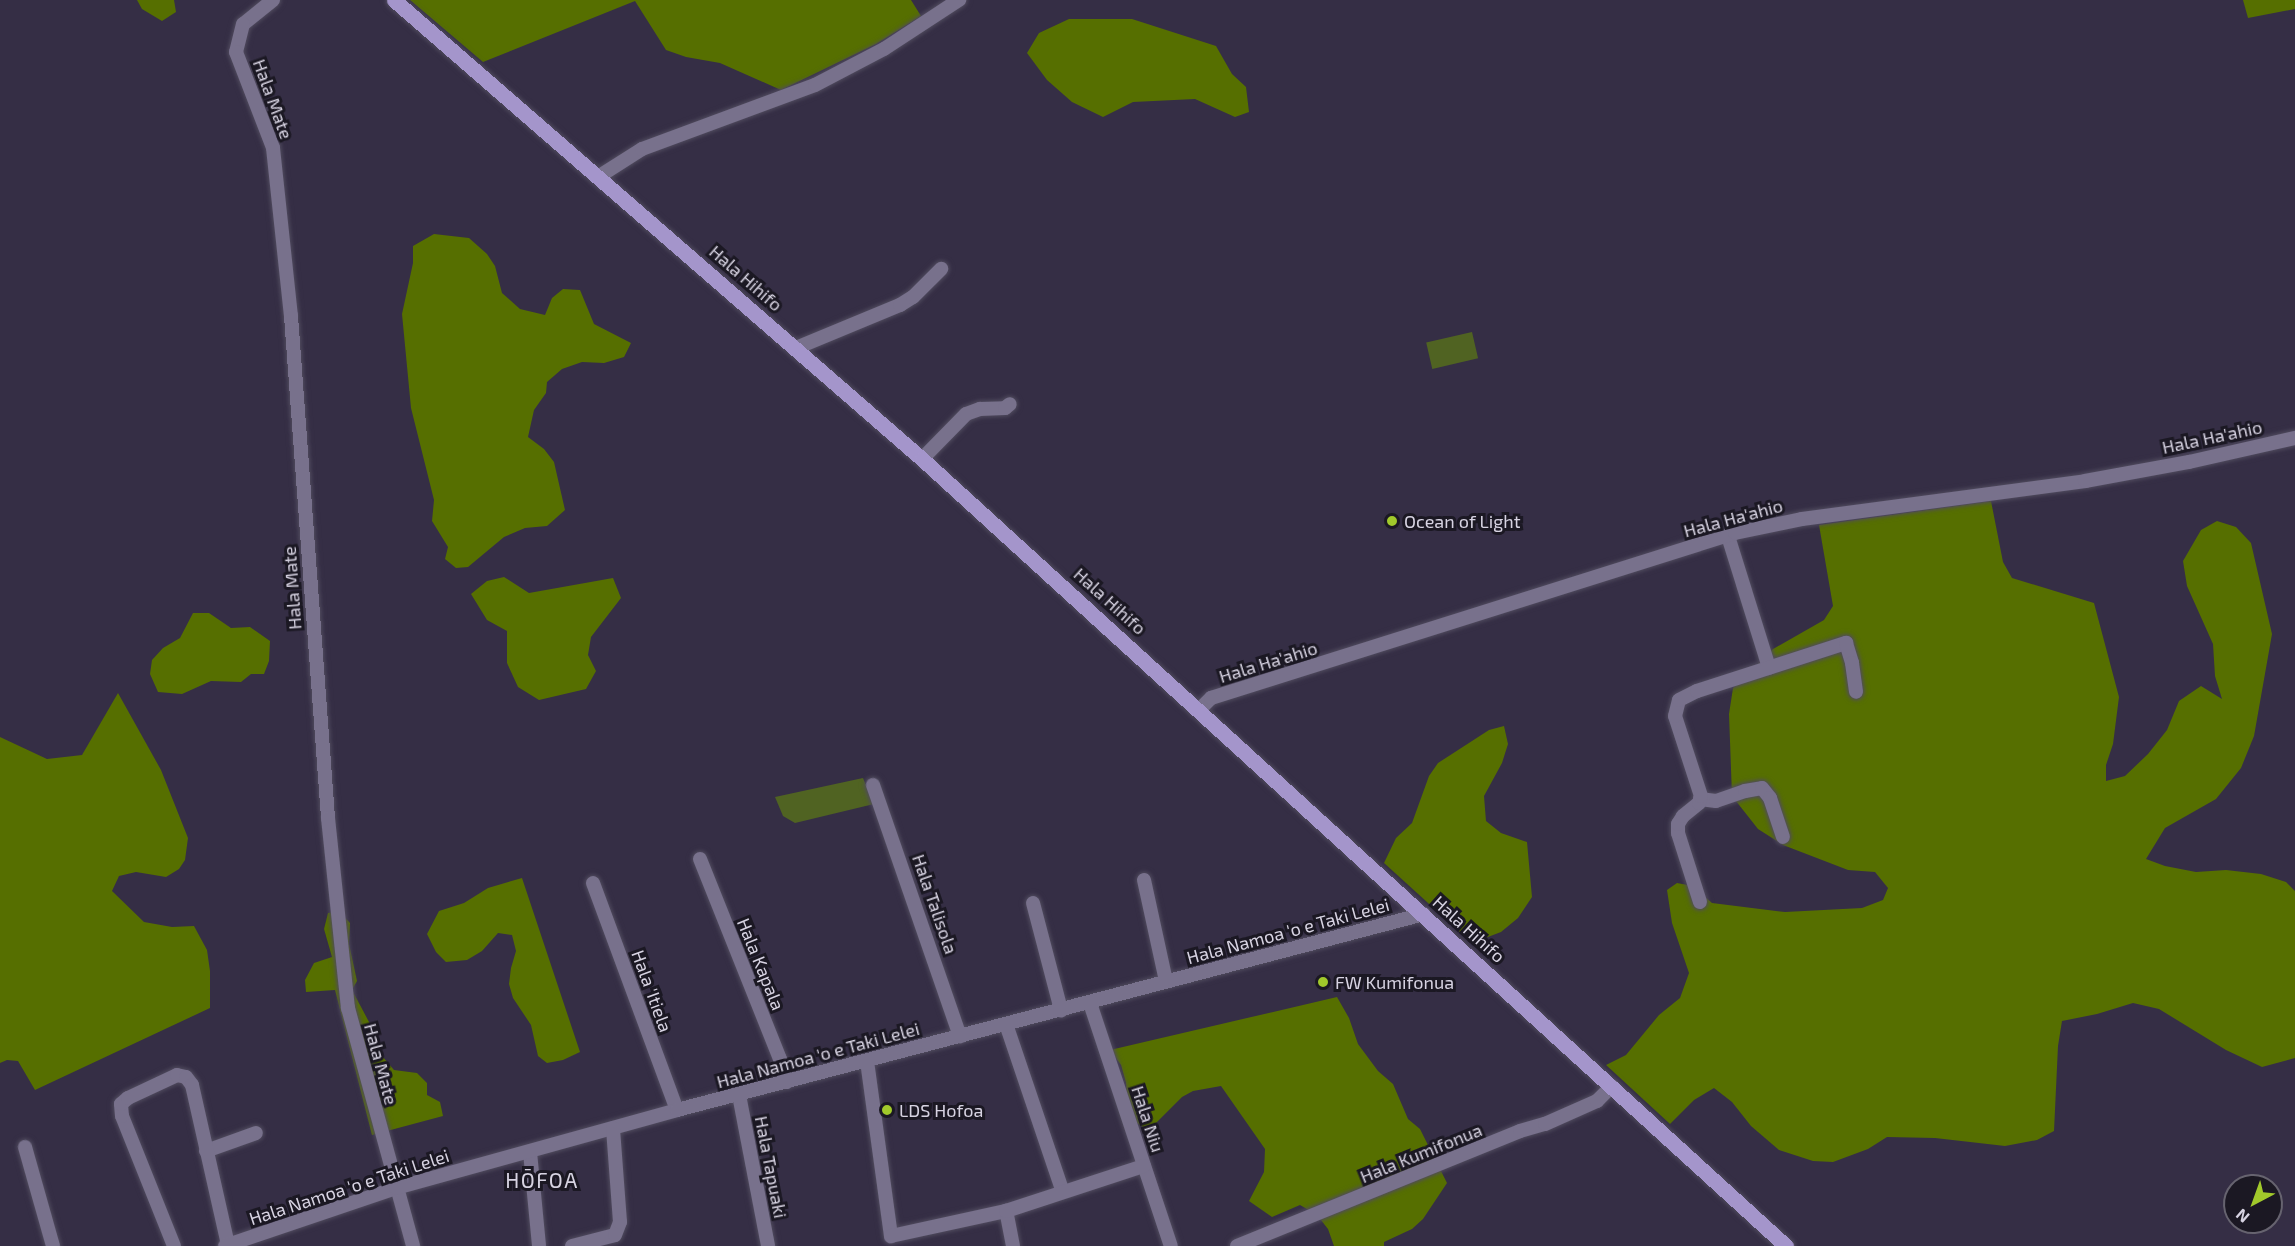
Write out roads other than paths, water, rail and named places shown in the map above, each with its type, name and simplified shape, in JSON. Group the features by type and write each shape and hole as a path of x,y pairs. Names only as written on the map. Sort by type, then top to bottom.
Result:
{"main road":[{"name":"Hala Hihifo","path":"394,0 922,459 1200,709 1786,1246"}],"street":[{"name":"Hala Mate","path":"273,0 243,24 236,52 273,148 291,316 328,818 348,1008 413,1246"},
{"path":"597,177 642,149 815,85 884,49 959,0"},
{"path":"796,348 900,305 913,297 940,269"},
{"path":"922,459 966,414 980,409 1005,408 1010,404"},
{"name":"Hala Ha'ahio","path":"1200,709 1211,698 1728,536 1802,519 2085,481 2189,462 2295,438"},
{"path":"1728,536 1768,668"},
{"path":"1700,799 1675,716 1679,700 1697,691 1846,643 1852,663 1856,692"},
{"name":"Hala Talisola","path":"873,785 960,1036"},
{"path":"1700,799 1716,801 1762,788 1770,798 1783,837"},
{"path":"1700,799 1678,824 1678,833 1700,902"},
{"name":"Hala Kapala","path":"700,859 780,1059 787,1082"},
{"path":"1144,880 1166,981"},
{"name":"Hala 'Itiela","path":"593,883 677,1110"},
{"path":"1033,903 1061,1010"},
{"name":"Hala Namoa 'o e Taki Lelei","path":"226,1245 265,1240 396,1188 677,1110 1424,914"},
{"name":"Hala Niu","path":"1090,1003 1171,1246"},
{"path":"1006,1024 1063,1192"},
{"path":"867,1061 891,1236 1006,1211 1144,1166"},
{"path":"174,1246 122,1116 122,1104 128,1098 177,1075 186,1077 192,1085 226,1245"},
{"name":"Hala Kumifonua","path":"1237,1246 1520,1131 1545,1124 1597,1101 1612,1086"},
{"name":"Hala Tapuaki","path":"739,1095 768,1246"},
{"path":"572,1246 615,1235 620,1222 613,1128"},
{"path":"207,1151 256,1133"},
{"path":"25,1147 53,1246"},
{"path":"530,1152 538,1246"},
{"path":"1006,1211 1013,1246"}],"place":[{"name":"Ocean of Light","path":"1392,521"},
{"name":"FW Kumifonua","path":"1323,982"},
{"name":"LDS Hofoa","path":"887,1110"}],"district":[{"name":"HŌFOA","path":"542,1180"}]}
